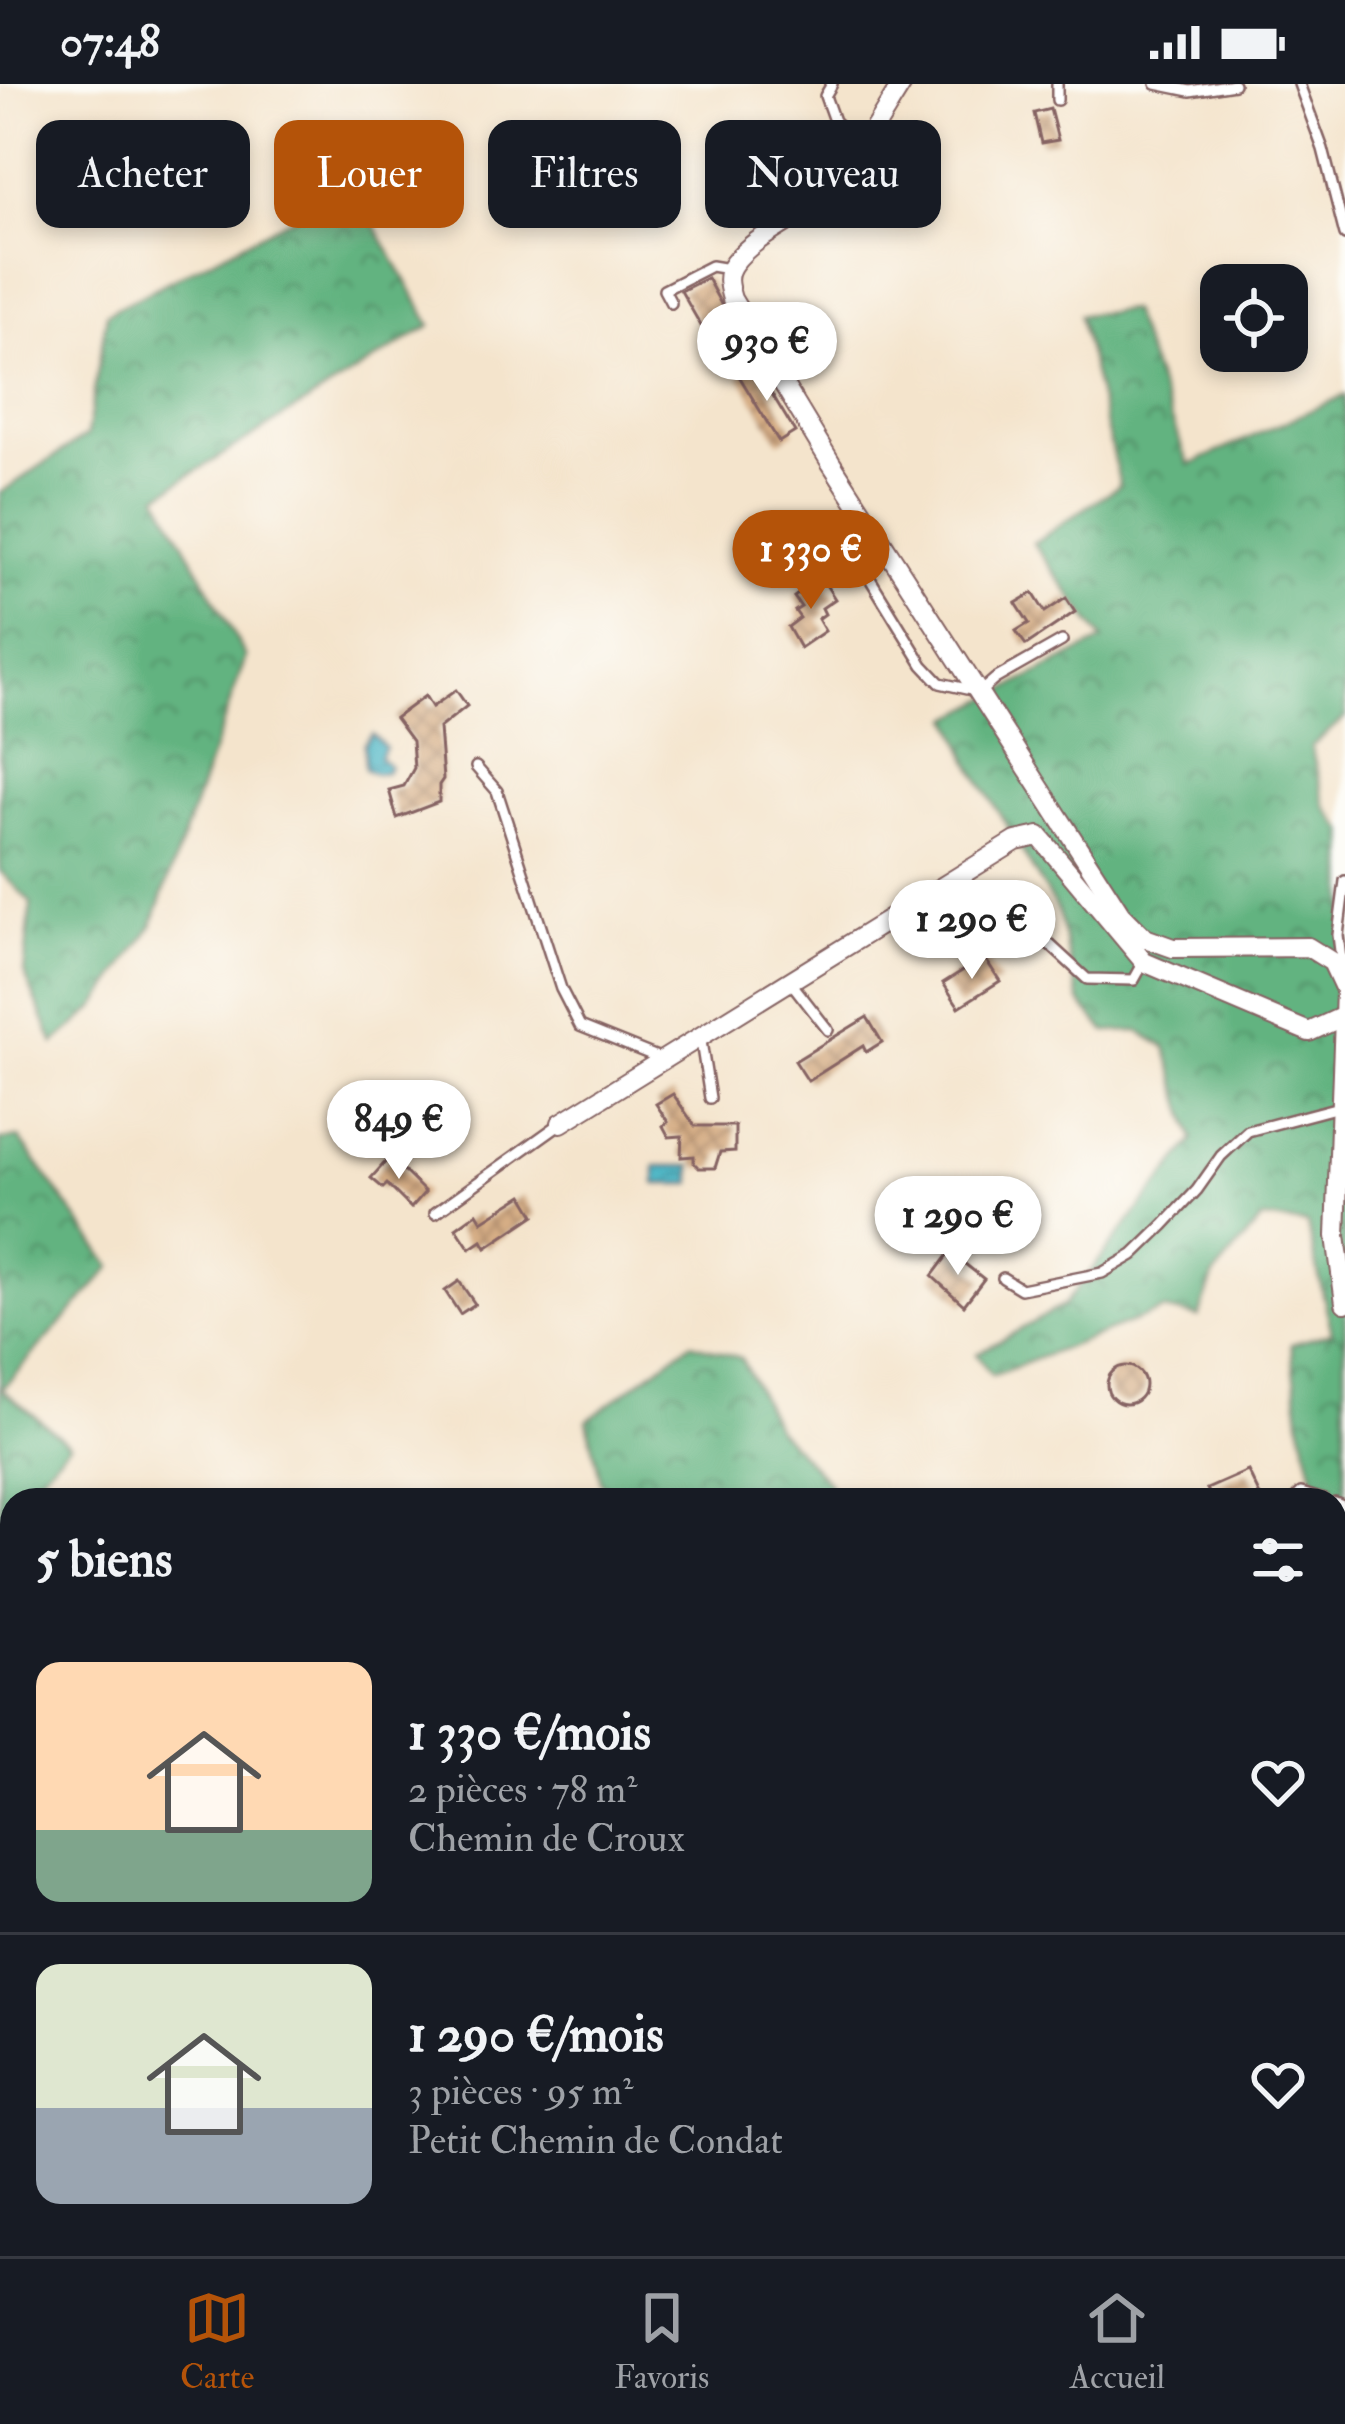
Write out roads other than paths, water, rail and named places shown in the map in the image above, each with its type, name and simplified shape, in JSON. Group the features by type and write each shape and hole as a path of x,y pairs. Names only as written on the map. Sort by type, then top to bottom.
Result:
{"street":[{"path":"880,120 902,84"},
{"path":"778,228 729,268 732,299 1110,898 1144,938 1173,948 1308,947 1332,962 1345,990 1336,1236 1345,1303"},
{"path":"561,1123 1016,841 1040,836 1144,962 1309,1032 1344,1016"}],"lane":[{"path":"832,84 825,96 834,120"},
{"path":"1057,84 1057,100"},
{"path":"1156,84 1190,91 1228,84"},
{"path":"1299,84 1323,149 1345,236"},
{"path":"671,303 664,290 711,266 729,268"},
{"path":"842,569 858,560 922,665 940,683 980,692 994,679 1062,641"},
{"path":"476,767 497,791 561,988 580,1026 662,1059"},
{"path":"1345,880 1338,935 1345,990"},
{"path":"1049,944 1087,979 1134,980 1144,962"},
{"path":"789,980 828,1030"},
{"path":"700,1035 710,1098"},
{"path":"1003,1278 1021,1289 1102,1273 1133,1255 1164,1225 1248,1131 1343,1107"},
{"path":"435,1213 561,1123"}],"water":[{"path":"372,734 385,747 379,757 389,766 386,772 365,769 364,744"},
{"path":"656,1166 692,1166 692,1184 656,1184"}]}
